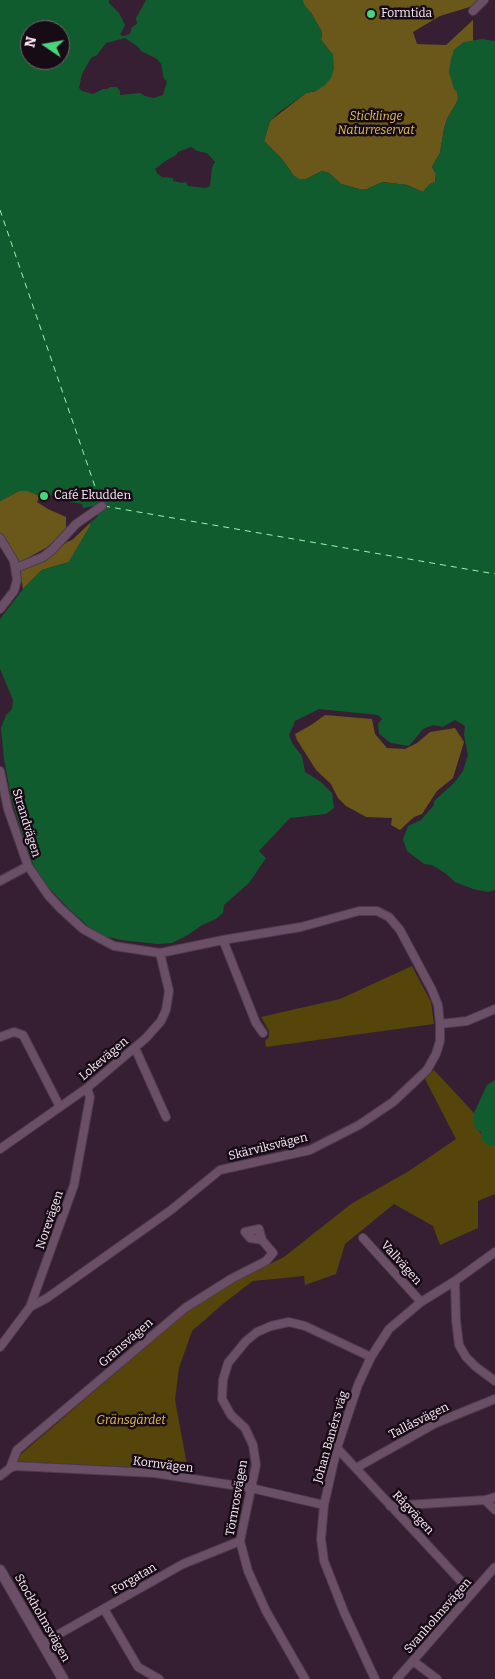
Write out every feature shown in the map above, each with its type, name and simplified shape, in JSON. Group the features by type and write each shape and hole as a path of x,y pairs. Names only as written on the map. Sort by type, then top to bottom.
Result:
{"street":[{"path":"473,11 484,0"},
{"path":"16,568 43,557 76,524 102,506"},
{"path":"0,538 11,555 16,568 14,591 0,609"},
{"name":"Strandvägen","path":"0,771 8,808 28,866 48,895 83,929 114,946 160,953"},
{"path":"0,881 28,866"},
{"name":"Skärviksvägen","path":"30,1307 46,1298 171,1210 220,1170 310,1150 359,1125 393,1102 427,1070 436,1054 440,1041 440,1024 438,1006 432,990 400,930 389,917 377,912 359,910 301,927 160,953"},
{"path":"223,940 256,1023 263,1033"},
{"name":"Lokevägen","path":"0,1149 87,1088 135,1048 161,1021 166,1010 169,991 160,953"},
{"path":"440,1024 467,1021 495,1009"},
{"path":"0,1037 14,1032 23,1035 60,1107"},
{"path":"135,1048 166,1117"},
{"name":"Norevägen","path":"0,1347 30,1307 74,1185 90,1097 87,1088"},
{"name":"Vallvägen","path":"363,1238 421,1302"},
{"name":"Gränsvägen","path":"10,1468 17,1450 185,1308 231,1279 266,1261 273,1253 262,1240"},
{"name":"Johan Banérs väg","path":"375,1679 344,1612 324,1561 321,1539 324,1505 337,1448 358,1385 371,1357 389,1329 421,1302 455,1281 495,1252"},
{"path":"455,1281 456,1320 460,1345 466,1357 495,1381"},
{"name":"Törnrosvägen","path":"305,1679 266,1612 248,1570 240,1541 256,1465 254,1445 245,1428 231,1414 222,1399 223,1380 228,1363 246,1341 257,1332 271,1326 289,1322 305,1326 371,1357"},
{"name":"Tallåsvägen","path":"356,1468 436,1423 495,1399"},
{"name":"Rågvägen","path":"337,1448 472,1593"},
{"name":"Kornvägen","path":"10,1468 15,1466 154,1473 250,1488 324,1505"},
{"path":"0,1476 10,1468"},
{"path":"390,1506 485,1500 495,1497"},
{"path":"485,1500 495,1510"},
{"name":"Forgatan","path":"43,1643 183,1564 240,1541"},
{"name":"Svanholmsvägen","path":"397,1679 495,1567"},
{"name":"Stockholmsvägen","path":"0,1570 63,1679"},
{"path":"104,1609 138,1667 159,1679"},
{"path":"413,1661 437,1679"}],"green space":[{"name":"Sticklinge Naturreservat","path":"303,0 487,0 440,16 413,32 417,44 446,45 473,20 473,42 464,42 454,50 458,100 447,119 440,153 432,167 436,174 435,182 430,184 423,192 407,185 383,182 367,189 359,189 341,184 329,173 322,171 300,180 294,176 282,159 264,141 270,121 306,93 316,91 333,55 321,40 322,32 311,13 303,4"},
{"path":"19,491 28,491 40,496 37,502 66,517 66,531 46,548 18,563 5,539 0,534 0,501"},
{"path":"90,523 69,562 42,570 23,589 20,571 46,559 72,540"},
{"path":"325,715 372,719 375,734 387,748 405,749 417,743 430,732 455,728 464,742 453,778 437,791 422,814 414,817 400,830 391,825 392,818 366,817 346,806 338,798 331,784 316,770 297,740 295,734"},
{"path":"412,966 431,1002 434,1024 266,1047 265,1041 269,1037 269,1031 261,1017 340,999"},
{"name":"Gränsgärdet","path":"434,1070 474,1113 474,1124 489,1145 495,1145 495,1194 478,1201 478,1228 440,1245 433,1226 394,1204 345,1244 336,1274 305,1285 304,1276 253,1281 224,1303 192,1331 179,1368 175,1400 188,1470 13,1461 205,1296 284,1257 351,1204 409,1171 456,1139 425,1079"}],"shaded area":[{"path":"0,0 109,0 109,3 119,13 125,25 120,35 124,36 130,34 132,27 137,24 136,18 146,0 303,0 322,32 321,40 333,55 334,69 331,78 325,85 316,91 306,93 270,121 264,141 282,159 294,176 306,179 322,171 329,173 341,184 359,189 367,189 382,182 407,185 423,192 430,184 435,182 436,174 432,167 440,153 447,119 458,100 458,93 454,89 449,72 454,50 464,42 482,39 495,41 495,890 488,892 473,889 455,882 445,873 432,865 424,864 407,851 403,839 408,826 421,820 434,805 434,801 454,783 463,771 468,755 464,735 465,726 455,720 443,727 433,725 423,729 409,746 391,743 379,734 378,724 382,719 378,715 319,709 295,721 289,735 292,743 302,756 305,772 321,782 332,793 334,808 326,814 290,818 259,851 266,858 249,883 224,905 223,913 216,919 172,943 157,944 121,940 104,936 89,927 50,889 35,868 29,855 11,797 1,728 6,715 12,709 13,700 0,669 0,619 23,589 42,570 69,562 90,523 98,516 93,506 83,508 82,504 63,501 43,491 40,496 28,491 19,491 0,501","holes":["125,38 141,51 157,59 161,64 164,79 167,81 163,95 153,98 140,93 120,95 117,87 103,89 93,94 82,91 79,88 82,74 91,58 97,55 106,43","191,147 197,151 207,153 215,162 212,167 210,186 206,188 188,186 186,182 182,183 173,181 173,178 162,177 155,169 178,152"]},
{"path":"495,1080 495,1145 489,1146 481,1139 481,1132 476,1129 474,1113 487,1085"}],"ferry route":[{"path":"0,210 101,504"},
{"path":"104,506 495,574"}],"place":[{"name":"Formtida","path":"371,14"},
{"name":"Café Ekudden","path":"44,496"}]}
